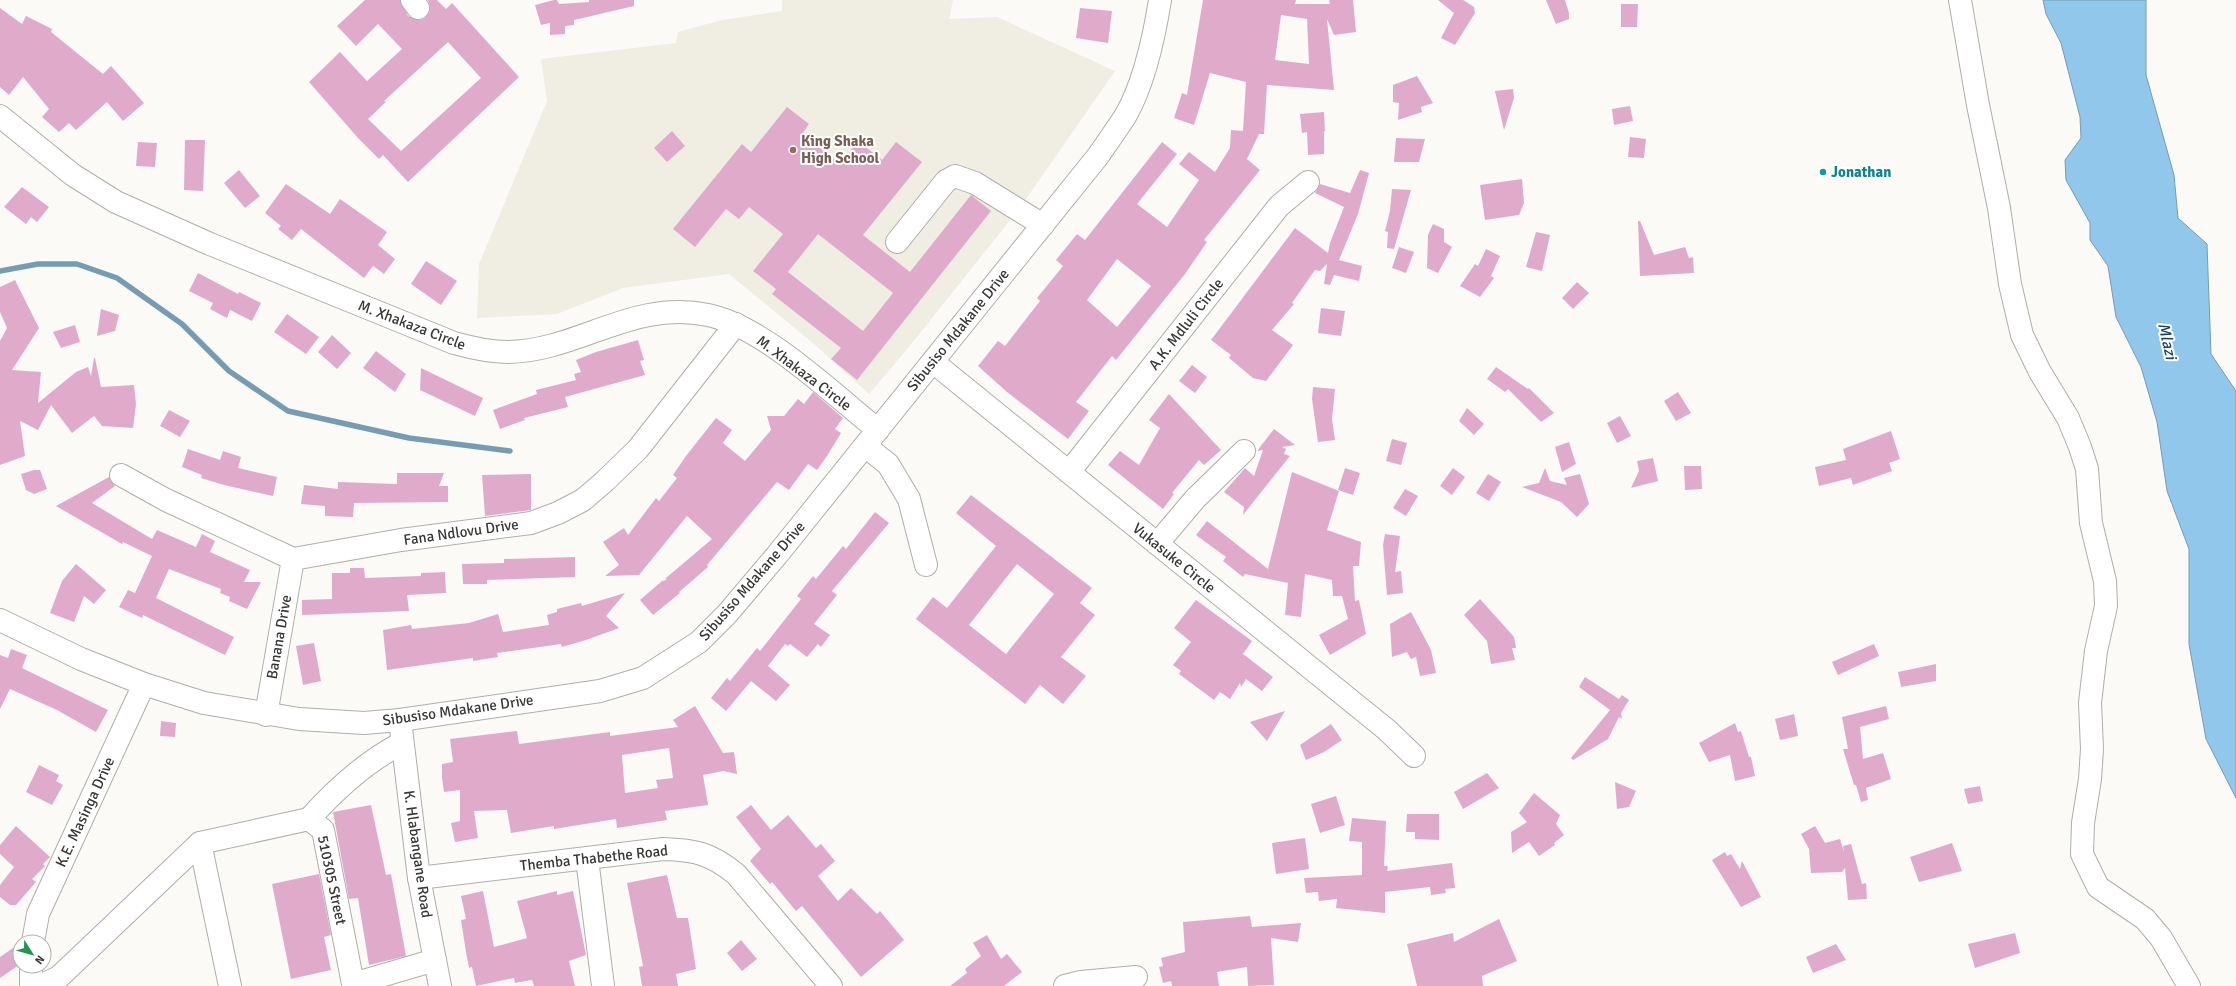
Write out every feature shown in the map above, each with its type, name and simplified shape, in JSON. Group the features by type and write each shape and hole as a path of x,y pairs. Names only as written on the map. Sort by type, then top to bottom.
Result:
{"street":[{"name":"Sibusiso Mdakane Drive","path":"0,620 81,659 144,684 204,704 266,715 364,723 400,720 600,690 643,678 699,642 727,614 1098,156 1126,114 1142,74 1155,31 1160,0"},
{"path":"1960,0 1978,105 1999,208 2010,284 2022,335 2040,372 2068,418 2080,447 2087,469 2091,523 2104,581 2106,606 2096,651 2090,703 2092,749 2090,779 2083,823 2082,854 2098,887 2145,919 2161,938 2190,986"},
{"name":"M. Xhakaza Circle","path":"3,124 73,176 116,202 210,244 454,343 480,350 501,352 536,348 629,319 660,312 709,315 736,324 778,350 871,438 909,499 926,566"},
{"path":"897,242 946,181 955,176 974,183 1043,225"},
{"name":"A.K. Mdluli Circle","path":"1069,472 1278,206 1308,182"},
{"name":"Fana Ndlovu Drive","path":"293,559 401,540 531,523 558,513 577,503 605,481 638,449 736,324"},
{"name":"Vukasuke Circle","path":"932,362 1387,730 1414,756"},
{"path":"1158,544 1195,499 1244,451"},
{"path":"121,475 166,500 293,559"},
{"name":"Banana Drive","path":"266,715 293,559"},
{"name":"K.E. Masinga Drive","path":"34,934 38,914 144,684"},
{"name":"K. Hlabangane Road","path":"400,720 419,878 440,986"},
{"path":"309,819 331,794 391,749 402,743"},
{"name":"510305 Street","path":"200,843 309,819 323,830 349,985 435,960"},
{"path":"40,986 58,977 200,843"},
{"path":"200,843 230,986"},
{"name":"Themba Thabethe Road","path":"419,878 663,849 689,850 718,860 736,874 831,986"},
{"path":"587,859 603,986"},
{"path":"31,974 31,986"},
{"path":"1065,986 1081,982 1136,977"}],"shaded area":[{"name":"King Shaka High School","path":"782,0 953,0 949,19 997,17 1115,71 1019,209 909,347 869,394 813,343 729,274 623,288 557,314 477,318 479,264 547,101 541,59 676,43 678,32 722,20 782,11"}],"water":[{"name":"Mlazi","path":"2043,0 2146,0 2146,75 2174,175 2178,218 2207,244 2211,354 2236,391 2236,798 2206,739 2189,644 2189,549 2167,491 2157,422 2141,367 2116,317 2108,266 2090,240 2090,223 2066,180 2065,160 2081,138 2080,117 2061,43 2046,14"}],"building":[{"path":"365,0 400,0 408,16 419,20 425,18 429,13 430,7 428,0 437,0 446,9 452,3 519,77 408,182 383,155 379,159 358,138 309,82 340,52 367,81 402,49 378,24 356,46 337,26","holes":["448,42 481,78 401,151 368,119 386,102 384,101"]},
{"path":"557,0 559,4 589,2 589,0 634,0 634,6 574,20 574,25 565,26 565,34 550,35 550,23 541,25 535,5"},
{"path":"1203,0 1296,0 1295,4 1330,4 1329,0 1353,0 1356,32 1334,35 1327,19 1334,90 1267,85 1264,134 1259,134 1247,159 1260,170 1204,240 1207,242 1185,274 1116,360 1112,356 1076,402 1089,411 1068,439 1007,392 978,366 998,341 1005,346 1040,301 1037,298 1063,266 1056,260 1077,234 1085,240 1162,142 1177,154 1137,204 1167,227 1199,180 1179,164 1189,152 1215,172 1230,148 1231,130 1243,131 1246,82 1210,73 1194,125 1174,118 1182,93 1187,95","holes":["1281,15 1307,19 1309,64 1275,60","1117,259 1151,286 1117,327 1087,300"]},
{"path":"1438,0 1463,0 1474,7 1475,13 1455,45 1441,38 1454,13"},
{"path":"1546,0 1565,0 1569,13 1569,19 1556,24"},
{"path":"1621,4 1638,4 1637,27 1621,27"},
{"path":"0,8 22,24 26,16 52,29 51,32 103,74 111,66 144,103 123,121 107,102 76,130 69,123 59,132 42,117 49,109 23,77 9,95 0,87"},
{"path":"1080,8 1112,11 1108,43 1076,38"},
{"path":"1417,76 1433,103 1421,107 1422,112 1398,120 1399,103 1393,102 1393,85"},
{"path":"1513,89 1514,98 1504,130 1495,91"},
{"path":"1630,106 1633,121 1614,125 1612,109"},
{"path":"787,107 809,124 802,134 840,164 858,141 882,160 896,142 922,162 863,235 910,272 971,195 991,211 857,380 831,359 841,348 772,294 776,289 753,271 783,234 749,207 739,219 726,209 695,247 673,229 742,144 751,152","holes":["818,234 893,293 863,331 788,272"]},
{"path":"1324,112 1324,154 1308,155 1307,132 1302,133 1300,114"},
{"path":"672,131 685,146 667,162 654,148"},
{"path":"1630,137 1646,139 1644,158 1628,157"},
{"path":"1396,138 1425,139 1419,162 1394,162"},
{"path":"185,140 205,140 203,191 184,190"},
{"path":"138,142 157,143 155,167 136,166"},
{"path":"239,170 260,196 245,208 224,183"},
{"path":"1360,170 1369,173 1358,214 1339,260 1362,266 1359,281 1334,275 1330,285 1324,284 1327,264 1320,271 1315,270 1292,303 1294,304 1272,330 1293,345 1266,381 1253,378 1229,358 1231,355 1211,340 1295,228 1328,253 1330,243 1344,207 1315,193 1320,184 1350,193"},
{"path":"1522,179 1524,203 1519,215 1485,220 1480,185"},
{"path":"286,184 330,214 340,199 387,232 378,245 395,259 384,274 373,266 364,278 301,229 292,240 278,229 281,226 265,213"},
{"path":"22,187 49,207 37,222 31,217 26,224 4,207"},
{"path":"1392,189 1411,190 1394,249 1387,248 1388,232 1385,231 1390,211"},
{"path":"1638,221 1640,221 1654,255 1685,247 1689,258 1693,257 1694,273 1640,276"},
{"path":"1433,224 1444,229 1444,242 1452,247 1438,273 1427,268 1428,235"},
{"path":"1536,232 1550,235 1542,271 1526,267"},
{"path":"1399,247 1414,252 1406,273 1392,268"},
{"path":"1486,249 1500,256 1491,276 1494,278 1480,297 1460,286 1475,264 1478,266"},
{"path":"426,261 457,281 441,305 411,284"},
{"path":"198,273 238,294 239,292 261,303 252,321 230,310 227,318 210,309 213,303 189,291"},
{"path":"15,280 39,328 12,370 41,372 38,403 76,372 88,367 91,376 95,358 101,387 134,385 136,404 133,428 102,426 94,416 72,433 51,405 38,430 20,421 25,456 0,465 0,341 7,328 0,312 0,287"},
{"path":"1577,282 1589,293 1573,309 1562,298"},
{"path":"1321,308 1345,311 1341,336 1318,333"},
{"path":"101,309 119,315 115,331 97,336"},
{"path":"287,314 319,337 306,354 274,332"},
{"path":"75,325 80,342 61,348 53,332"},
{"path":"332,335 351,353 337,369 318,352"},
{"path":"638,340 644,360 640,361 645,375 565,397 568,407 524,418 525,420 500,429 493,410 537,394 536,390 576,380 574,374 581,372 576,360 596,352"},
{"path":"376,351 406,374 395,392 363,368"},
{"path":"1192,365 1207,377 1195,393 1179,381"},
{"path":"1496,367 1528,389 1529,388 1554,413 1541,422 1508,389 1505,392 1487,379"},
{"path":"421,368 483,398 475,416 420,390"},
{"path":"1313,387 1335,389 1332,419 1335,440 1318,442 1312,399"},
{"path":"813,392 843,418 835,429 841,433 827,456 817,470 808,464 789,490 777,482 707,565 708,567 679,592 680,593 653,615 640,600 662,581 666,580 666,578 712,539 687,516 639,575 605,576 619,565 603,542 624,528 628,535 656,498 659,501 677,478 673,475 686,456 716,418 732,430 723,443 745,461 771,430 767,416 784,416 798,399 804,404"},
{"path":"1678,392 1691,413 1676,421 1664,401"},
{"path":"1169,394 1221,450 1204,465 1199,460 1172,493 1174,494 1163,509 1108,465 1120,451 1139,465 1160,428 1149,420"},
{"path":"1467,408 1484,424 1474,435 1459,421"},
{"path":"169,410 190,421 180,437 160,426"},
{"path":"1620,416 1631,436 1617,443 1607,423"},
{"path":"1274,429 1295,445 1282,447 1286,449 1284,454 1290,456 1243,515 1244,507 1224,492 1245,468 1254,476 1263,450 1257,451"},
{"path":"1891,431 1900,459 1889,463 1892,471 1853,485 1851,478 1819,486 1815,467 1846,460 1843,449"},
{"path":"1392,439 1407,443 1401,465 1386,461"},
{"path":"1569,442 1576,464 1562,472 1555,447"},
{"path":"188,449 220,460 223,451 241,457 238,468 277,477 273,496 224,485 201,478 202,475 182,467"},
{"path":"1653,458 1658,481 1631,488 1639,471 1637,461"},
{"path":"1684,466 1701,466 1702,489 1685,490"},
{"path":"1345,468 1360,473 1353,495 1338,490"},
{"path":"1453,468 1465,477 1452,495 1440,486"},
{"path":"1545,468 1550,481 1567,485 1564,478 1580,474 1589,504 1577,517 1561,502 1522,487 1539,483"},
{"path":"34,470 40,470 47,489 34,494 26,490 21,474"},
{"path":"1292,472 1339,491 1327,530 1361,542 1359,566 1353,566 1355,601 1359,600 1366,634 1330,655 1319,635 1348,619 1342,596 1333,596 1332,580 1305,574 1301,617 1285,615 1288,583 1245,574 1243,577 1223,561 1226,557 1196,535 1207,521 1268,569"},
{"path":"397,473 444,473 439,486 448,486 448,502 354,503 353,517 325,516 325,506 301,504 304,485 338,489 338,482 397,484"},
{"path":"531,474 531,510 485,516 482,475"},
{"path":"1488,474 1501,482 1489,501 1476,493"},
{"path":"109,477 115,486 92,503 152,539 157,530 196,547 202,534 215,541 210,552 250,570 244,582 261,582 247,609 229,601 230,597 220,593 221,589 169,569 156,598 234,637 225,655 143,615 142,618 119,607 128,590 135,593 152,556 123,542 122,544 56,506"},
{"path":"1405,489 1418,496 1406,516 1393,508"},
{"path":"971,495 1092,588 1080,603 1095,615 1061,657 1086,676 1063,704 1040,685 1025,704 916,619 933,597 947,608 996,546 956,513","holes":["1017,564 1054,594 1006,654 969,625"]},
{"path":"875,512 889,523 832,591 837,595 814,624 830,635 821,647 818,644 807,657 790,644 788,646 785,644 768,666 790,685 776,701 751,681 726,711 711,698 727,678 730,681 757,648 760,651 801,599 797,596 813,576 816,579 843,546 846,549"},
{"path":"1385,534 1400,536 1395,572 1401,571 1403,593 1387,595 1383,545"},
{"path":"575,557 575,577 487,580 487,584 463,584 462,564 504,563 504,559"},
{"path":"76,564 106,590 94,604 84,596 74,622 50,613 62,581"},
{"path":"350,568 364,568 365,578 421,576 421,573 445,572 446,593 407,595 409,611 302,615 302,600 332,599 332,573 350,573"},
{"path":"625,593 606,616 619,628 586,640 562,647 561,644 497,653 498,657 473,661 473,658 387,670 383,630 411,625 412,629 469,623 498,614 503,632 549,625 547,615 557,612 557,609 581,603 582,606"},
{"path":"1480,599 1514,637 1516,648 1512,648 1515,660 1491,664 1487,641 1464,615"},
{"path":"1196,600 1252,641 1243,654 1273,677 1262,691 1246,679 1241,687 1240,683 1230,699 1220,692 1214,700 1179,674 1181,671 1173,665 1191,642 1174,628"},
{"path":"1411,612 1431,650 1436,673 1420,676 1416,657 1411,659 1407,652 1392,657 1390,624"},
{"path":"314,643 321,681 303,685 296,646"},
{"path":"1874,644 1879,656 1838,675 1832,662"},
{"path":"11,649 27,655 22,668 108,710 96,732 57,710 10,689 0,709 0,655 8,658"},
{"path":"1936,664 1936,681 1901,687 1898,672"},
{"path":"1585,677 1619,699 1622,695 1629,700 1621,713 1622,719 1619,717 1608,739 1573,760 1571,758 1610,710 1579,687"},
{"path":"695,706 723,753 734,752 737,774 723,771 703,775 708,805 665,811 667,820 617,828 616,819 554,829 554,826 511,833 507,810 474,811 478,838 455,842 451,823 460,821 460,790 444,792 442,778 442,764 453,762 450,739 517,731 519,744 610,732 610,736 678,727 673,720","holes":["669,748 673,778 656,780 658,788 625,793 622,755"]},
{"path":"1886,706 1889,719 1860,727 1863,759 1883,753 1891,779 1866,788 1868,800 1861,802 1843,749 1848,749 1842,717"},
{"path":"1285,711 1267,741 1250,722"},
{"path":"1794,714 1798,736 1780,740 1775,719"},
{"path":"161,721 176,723 175,737 160,736"},
{"path":"1735,723 1738,732 1741,731 1749,757 1751,757 1755,776 1735,781 1730,755 1709,762 1699,743"},
{"path":"1331,724 1342,740 1324,752 1306,760 1300,745"},
{"path":"39,765 59,775 56,781 63,785 52,805 26,792"},
{"path":"1487,773 1499,788 1463,809 1454,792"},
{"path":"1615,782 1636,791 1629,807 1617,809"},
{"path":"1980,786 1983,801 1968,804 1964,789"},
{"path":"1534,793 1560,815 1556,824 1564,835 1554,843 1555,845 1539,856 1529,842 1512,853 1511,832 1527,822 1519,813"},
{"path":"1336,796 1345,825 1320,833 1311,804"},
{"path":"371,805 386,875 391,874 406,956 369,965 358,898 349,899 333,812"},
{"path":"751,805 771,830 788,815 816,848 821,844 835,861 818,876 838,901 851,888 877,914 880,911 904,940 861,977 802,906 796,911 772,882 770,884 750,861 761,849 736,817"},
{"path":"1407,814 1439,814 1439,840 1415,839 1415,832 1406,832"},
{"path":"1352,818 1386,821 1384,866 1388,866 1387,871 1452,863 1455,888 1445,889 1446,893 1431,895 1430,887 1385,892 1385,913 1336,908 1337,899 1319,901 1318,892 1306,893 1304,878 1362,875 1362,842 1349,841"},
{"path":"16,826 50,857 43,864 45,866 32,879 36,882 16,905 10,905 0,897 0,885 14,867 0,854 0,845"},
{"path":"1815,826 1825,843 1840,839 1844,852 1843,846 1851,844 1862,884 1866,883 1867,899 1848,900 1845,868 1842,872 1811,873 1809,849 1801,834"},
{"path":"1305,838 1309,869 1276,874 1272,843"},
{"path":"1952,843 1962,871 1919,882 1910,857"},
{"path":"1725,852 1727,856 1731,854 1740,869 1742,861 1761,897 1741,907 1712,860"},
{"path":"319,874 331,935 324,937 331,970 291,979 272,884"},
{"path":"667,875 677,918 688,918 696,969 676,974 678,986 642,986 639,967 643,966 627,883"},
{"path":"483,891 494,947 527,938 517,901 557,891 557,895 573,891 586,955 569,961 575,986 534,986 532,980 515,983 514,978 476,986 472,967 469,968 466,952 461,920 466,919 461,896"},
{"path":"1250,916 1252,927 1301,923 1298,942 1271,938 1274,985 1248,986 1247,967 1217,972 1219,986 1172,986 1171,981 1163,983 1159,967 1163,966 1161,958 1185,952 1183,922"},
{"path":"1499,919 1517,961 1482,976 1483,986 1417,986 1407,944 1453,933 1454,942"},
{"path":"2015,933 2020,953 1975,968 1968,944"},
{"path":"987,935 1001,959 1007,954 1022,972 1004,986 950,986 967,973 965,969 981,956 973,943"},
{"path":"741,940 757,959 742,971 727,953"},
{"path":"1836,944 1846,960 1813,973 1806,957"},
{"path":"12,949 12,970 0,978 0,957"}],"waterway":[{"path":"0,271 38,264 77,264 117,278 182,324 229,371 288,411 409,438 510,451"}],"place":[{"name":"King Shaka High School","path":"793,150"},
{"name":"Jonathan","path":"1823,172"}]}
